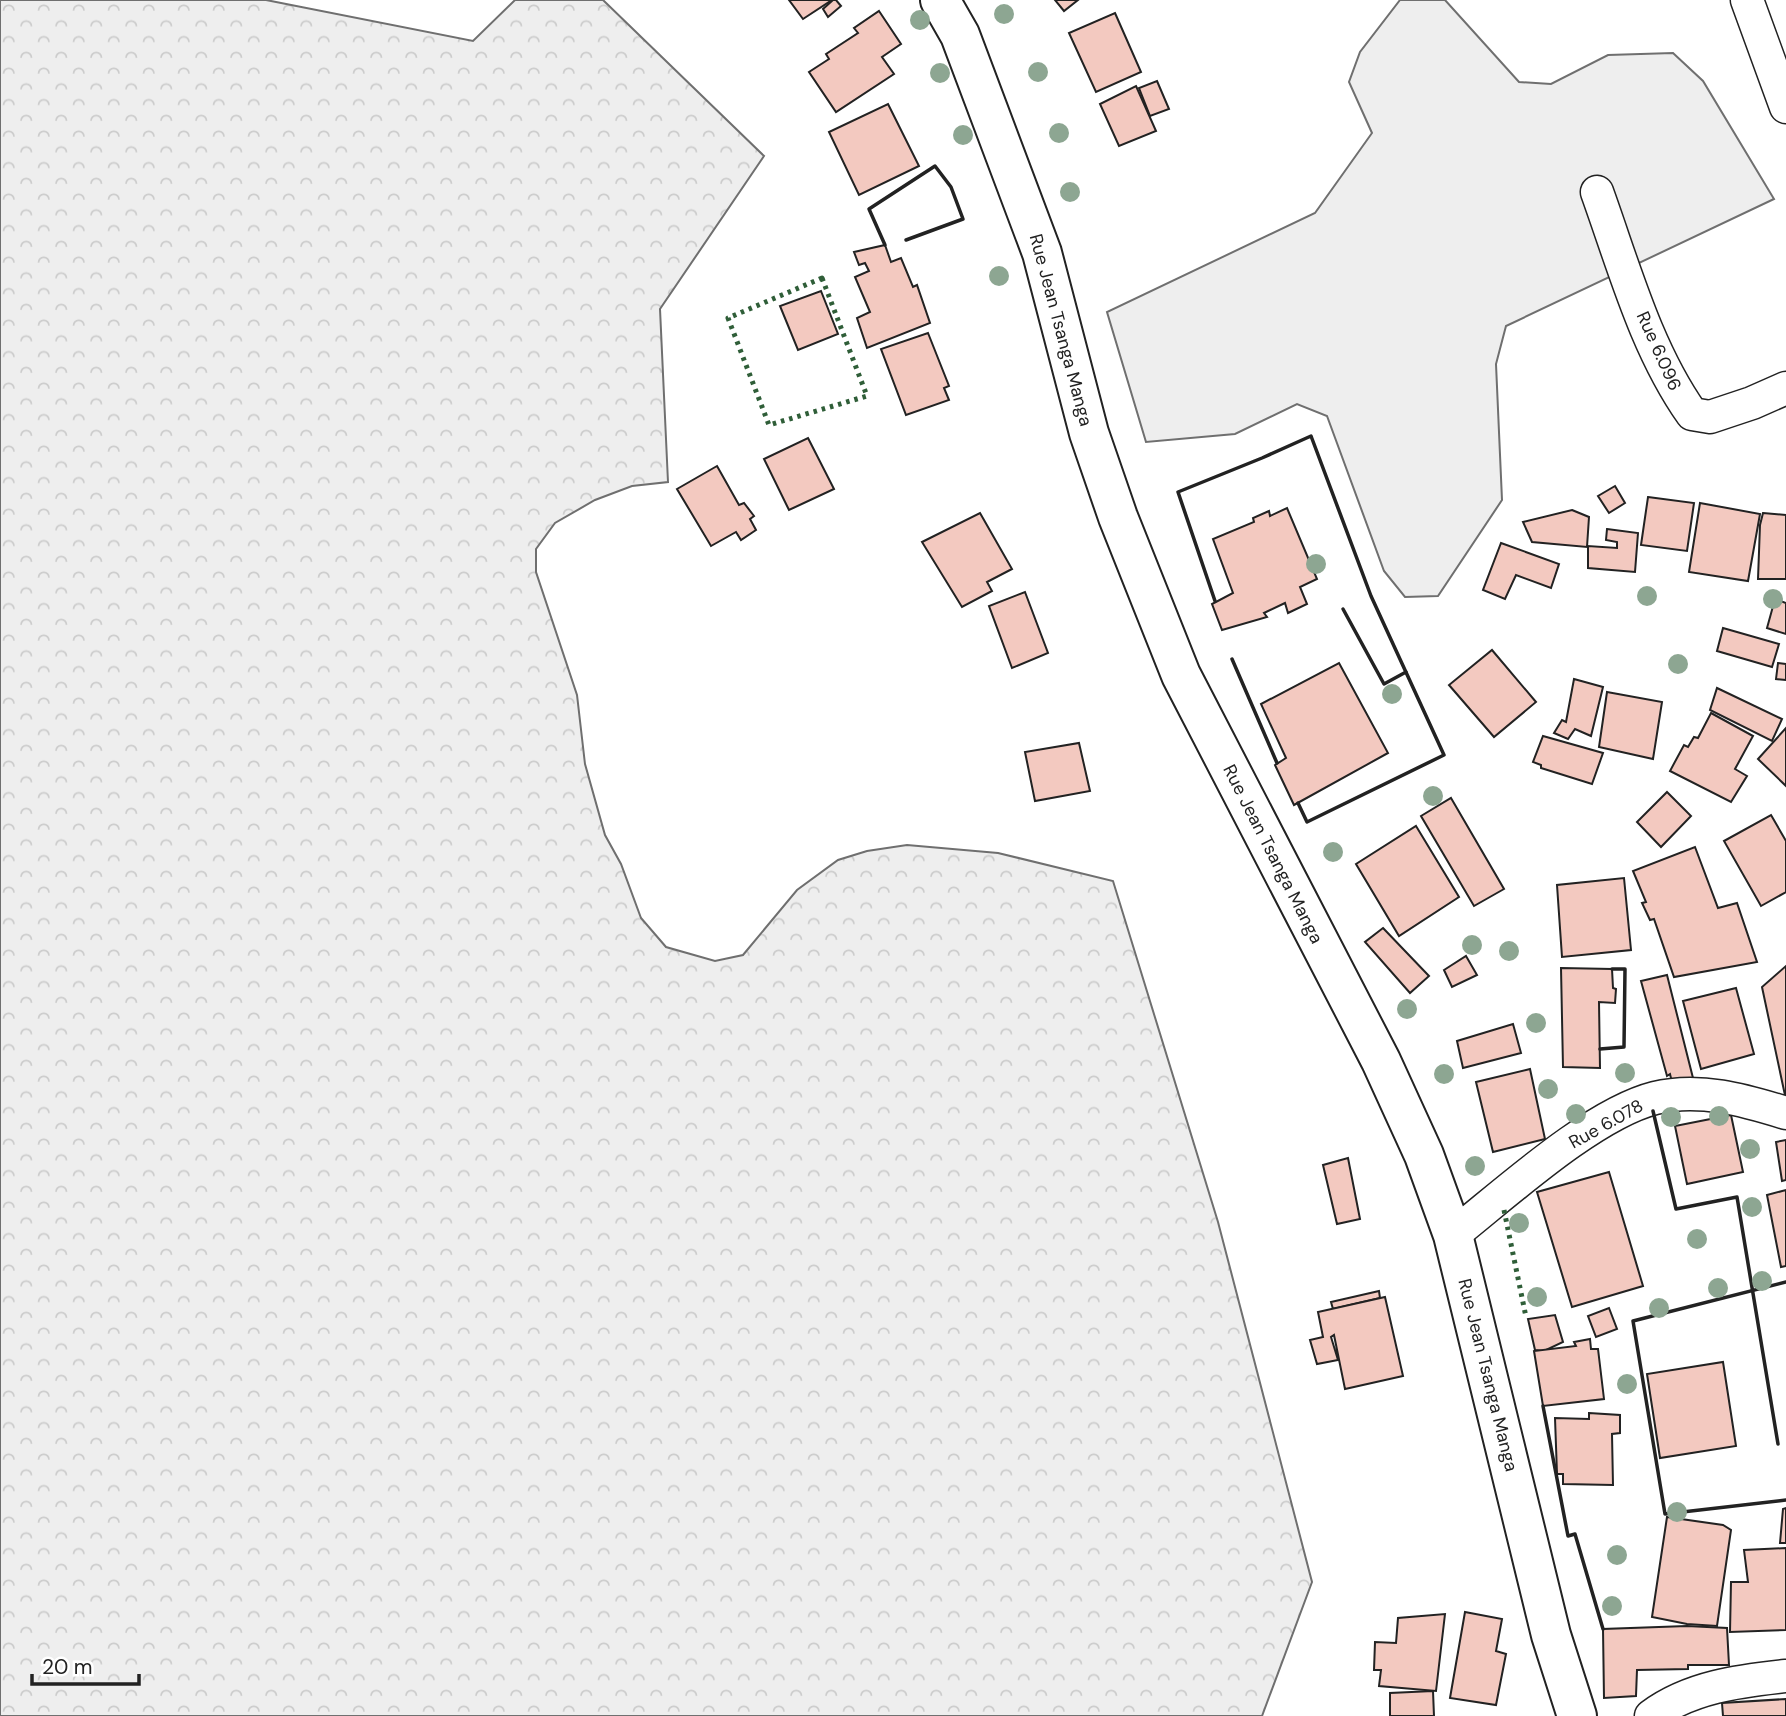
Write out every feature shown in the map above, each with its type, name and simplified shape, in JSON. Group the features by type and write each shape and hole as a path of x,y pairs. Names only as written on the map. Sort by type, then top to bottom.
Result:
{"street":[{"name":"Rue Jean Tsanga Manga","path":"940,0 960,35 1042,253 1089,433 1118,517 1181,675 1381,1061 1424,1155 1454,1235 1551,1635 1577,1716"},
{"path":"1747,0 1786,107"},
{"name":"Rue 6.096","path":"1597,192 1646,327 1672,386 1692,414 1710,417 1786,388"},
{"name":"Rue 6.078","path":"1454,1235 1554,1155 1596,1126 1655,1098 1681,1095 1732,1097 1786,1112"},
{"path":"1651,1716 1671,1701 1719,1686 1786,1676"}],"green space":[{"path":"0,0 266,0 473,41 515,0 603,0 764,156 660,309 668,482 632,486 595,500 555,523 536,549 536,572 577,695 585,764 605,835 621,864 641,918 666,947 715,961 743,955 797,890 838,860 867,851 907,845 998,853 1113,881 1218,1222 1312,1582 1262,1716 0,1716"},
{"path":"1400,0 1445,0 1519,82 1551,84 1608,55 1673,53 1703,81 1774,199 1506,326 1496,364 1502,500 1438,596 1405,597 1384,571 1327,416 1297,404 1235,434 1146,442 1107,312 1315,213 1372,133 1349,82 1360,52"}],"building":[{"path":"789,0 832,0 803,19"},
{"path":"833,0 841,6 828,17 823,9"},
{"path":"1055,0 1078,0 1064,11"},
{"path":"879,11 901,44 882,57 894,74 836,112 809,72 829,59 826,54 858,33 854,28"},
{"path":"1115,13 1141,72 1096,92 1069,33"},
{"path":"1157,81 1169,109 1150,116 1139,88"},
{"path":"1136,86 1156,131 1119,146 1100,104"},
{"path":"888,104 919,166 859,195 829,132"},
{"path":"885,245 891,262 901,258 913,287 917,285 930,323 867,348 857,318 870,312 855,277 869,271 865,263 859,265 854,252"},
{"path":"821,291 838,334 798,350 780,306"},
{"path":"928,333 949,386 944,388 949,400 906,415 881,349"},
{"path":"808,438 834,489 789,510 764,459"},
{"path":"717,466 739,505 744,503 754,516 750,519 756,530 741,540 736,532 711,546 677,489"},
{"path":"1615,486 1625,503 1609,513 1598,496"},
{"path":"1648,497 1694,503 1687,551 1641,545"},
{"path":"1700,503 1760,514 1748,581 1689,572"},
{"path":"1287,508 1317,579 1300,587 1307,604 1288,613 1285,603 1264,613 1267,617 1222,630 1212,604 1233,593 1213,539 1254,522 1253,518 1269,511 1270,516"},
{"path":"1572,510 1589,517 1587,547 1532,542 1523,522"},
{"path":"980,513 1012,569 987,582 992,591 962,607 922,542"},
{"path":"1763,513 1786,515 1786,579 1758,579"},
{"path":"1607,529 1638,533 1635,572 1588,568 1588,546 1617,548 1617,542 1606,540"},
{"path":"1501,543 1559,564 1551,588 1516,575 1505,599 1483,590"},
{"path":"1025,592 1048,653 1012,668 989,606"},
{"path":"1775,599 1786,603 1786,634 1767,628"},
{"path":"1723,628 1779,644 1772,667 1717,651"},
{"path":"1492,650 1536,702 1494,737 1449,685"},
{"path":"1339,663 1388,753 1294,805 1275,765 1286,758 1261,704"},
{"path":"1778,663 1786,664 1786,680 1776,679"},
{"path":"1574,679 1603,687 1591,736 1575,729 1568,739 1554,733 1562,720 1566,722"},
{"path":"1717,688 1782,719 1772,741 1710,710"},
{"path":"1607,692 1662,702 1653,759 1599,747"},
{"path":"1711,713 1753,736 1735,769 1747,776 1731,802 1670,771 1684,745 1688,747 1694,737 1698,738"},
{"path":"1786,728 1786,786 1758,759"},
{"path":"1543,736 1603,753 1592,784 1541,768 1541,765 1533,762"},
{"path":"1079,743 1090,791 1035,801 1025,752"},
{"path":"1667,792 1691,816 1661,847 1637,822"},
{"path":"1451,798 1504,889 1474,906 1421,816"},
{"path":"1771,815 1786,841 1786,892 1761,906 1724,841"},
{"path":"1416,826 1459,897 1399,936 1356,864"},
{"path":"1695,847 1718,908 1737,903 1757,962 1674,977 1654,919 1650,920 1642,903 1646,902 1633,871"},
{"path":"1624,878 1631,950 1562,957 1557,885"},
{"path":"1383,928 1429,976 1410,993 1365,942"},
{"path":"1466,956 1477,975 1452,987 1444,970"},
{"path":"1786,966 1786,1100 1762,987"},
{"path":"1561,968 1612,969 1613,988 1616,989 1615,1003 1599,1002 1600,1068 1563,1067"},
{"path":"1667,975 1693,1078 1672,1082 1670,1074 1667,1076 1641,981"},
{"path":"1736,988 1754,1054 1701,1069 1683,1001"},
{"path":"1513,1024 1521,1053 1463,1068 1457,1041"},
{"path":"1530,1069 1545,1139 1493,1152 1476,1082"},
{"path":"1731,1115 1743,1172 1687,1184 1675,1126"},
{"path":"1786,1140 1786,1180 1782,1181 1776,1142"},
{"path":"1348,1158 1360,1219 1337,1224 1323,1165"},
{"path":"1609,1172 1643,1286 1572,1307 1537,1192"},
{"path":"1786,1190 1786,1266 1781,1267 1767,1195"},
{"path":"1379,1291 1380,1298 1333,1309 1331,1302"},
{"path":"1385,1297 1403,1376 1345,1389 1334,1335 1331,1337 1338,1360 1317,1364 1310,1340 1323,1337 1318,1312"},
{"path":"1609,1308 1617,1329 1596,1337 1588,1316"},
{"path":"1555,1315 1563,1342 1544,1351 1535,1350 1528,1319"},
{"path":"1590,1339 1591,1349 1598,1349 1604,1399 1543,1406 1534,1351 1576,1346 1574,1342"},
{"path":"1723,1362 1736,1446 1660,1458 1647,1374"},
{"path":"1589,1413 1620,1415 1620,1433 1612,1434 1613,1485 1563,1484 1563,1474 1557,1474 1555,1418 1589,1419"},
{"path":"1786,1508 1786,1543 1780,1543 1783,1509"},
{"path":"1667,1517 1723,1525 1731,1530 1717,1626 1687,1624 1652,1617"},
{"path":"1786,1548 1786,1630 1730,1632 1731,1582 1748,1582 1744,1550"},
{"path":"1465,1612 1502,1619 1496,1651 1506,1654 1496,1705 1450,1698"},
{"path":"1445,1614 1436,1691 1379,1686 1381,1670 1374,1670 1375,1642 1396,1643 1398,1618"},
{"path":"1687,1626 1727,1628 1729,1665 1688,1665 1688,1669 1637,1670 1636,1696 1604,1698 1603,1629"},
{"path":"1433,1691 1434,1716 1390,1716 1390,1693"},
{"path":"1786,1699 1786,1716 1723,1716 1722,1703"}],"hedge":[{"path":"822,278 867,396 769,425 728,318 822,278"},
{"path":"1504,1210 1526,1317"}],"wall":[{"path":"885,245 869,209 935,166 951,187 963,219 906,240"},
{"path":"1215,601 1178,492 1311,436 1371,596 1444,755 1307,822 1298,803"},
{"path":"1343,609 1384,684 1406,672"},
{"path":"1232,659 1277,763"},
{"path":"1600,1049 1624,1047 1625,969 1612,969"},
{"path":"1653,1111 1676,1209 1737,1197 1778,1444"},
{"path":"1786,1282 1633,1321 1665,1514 1786,1500"},
{"path":"1543,1406 1568,1536 1575,1534 1603,1629"}]}
